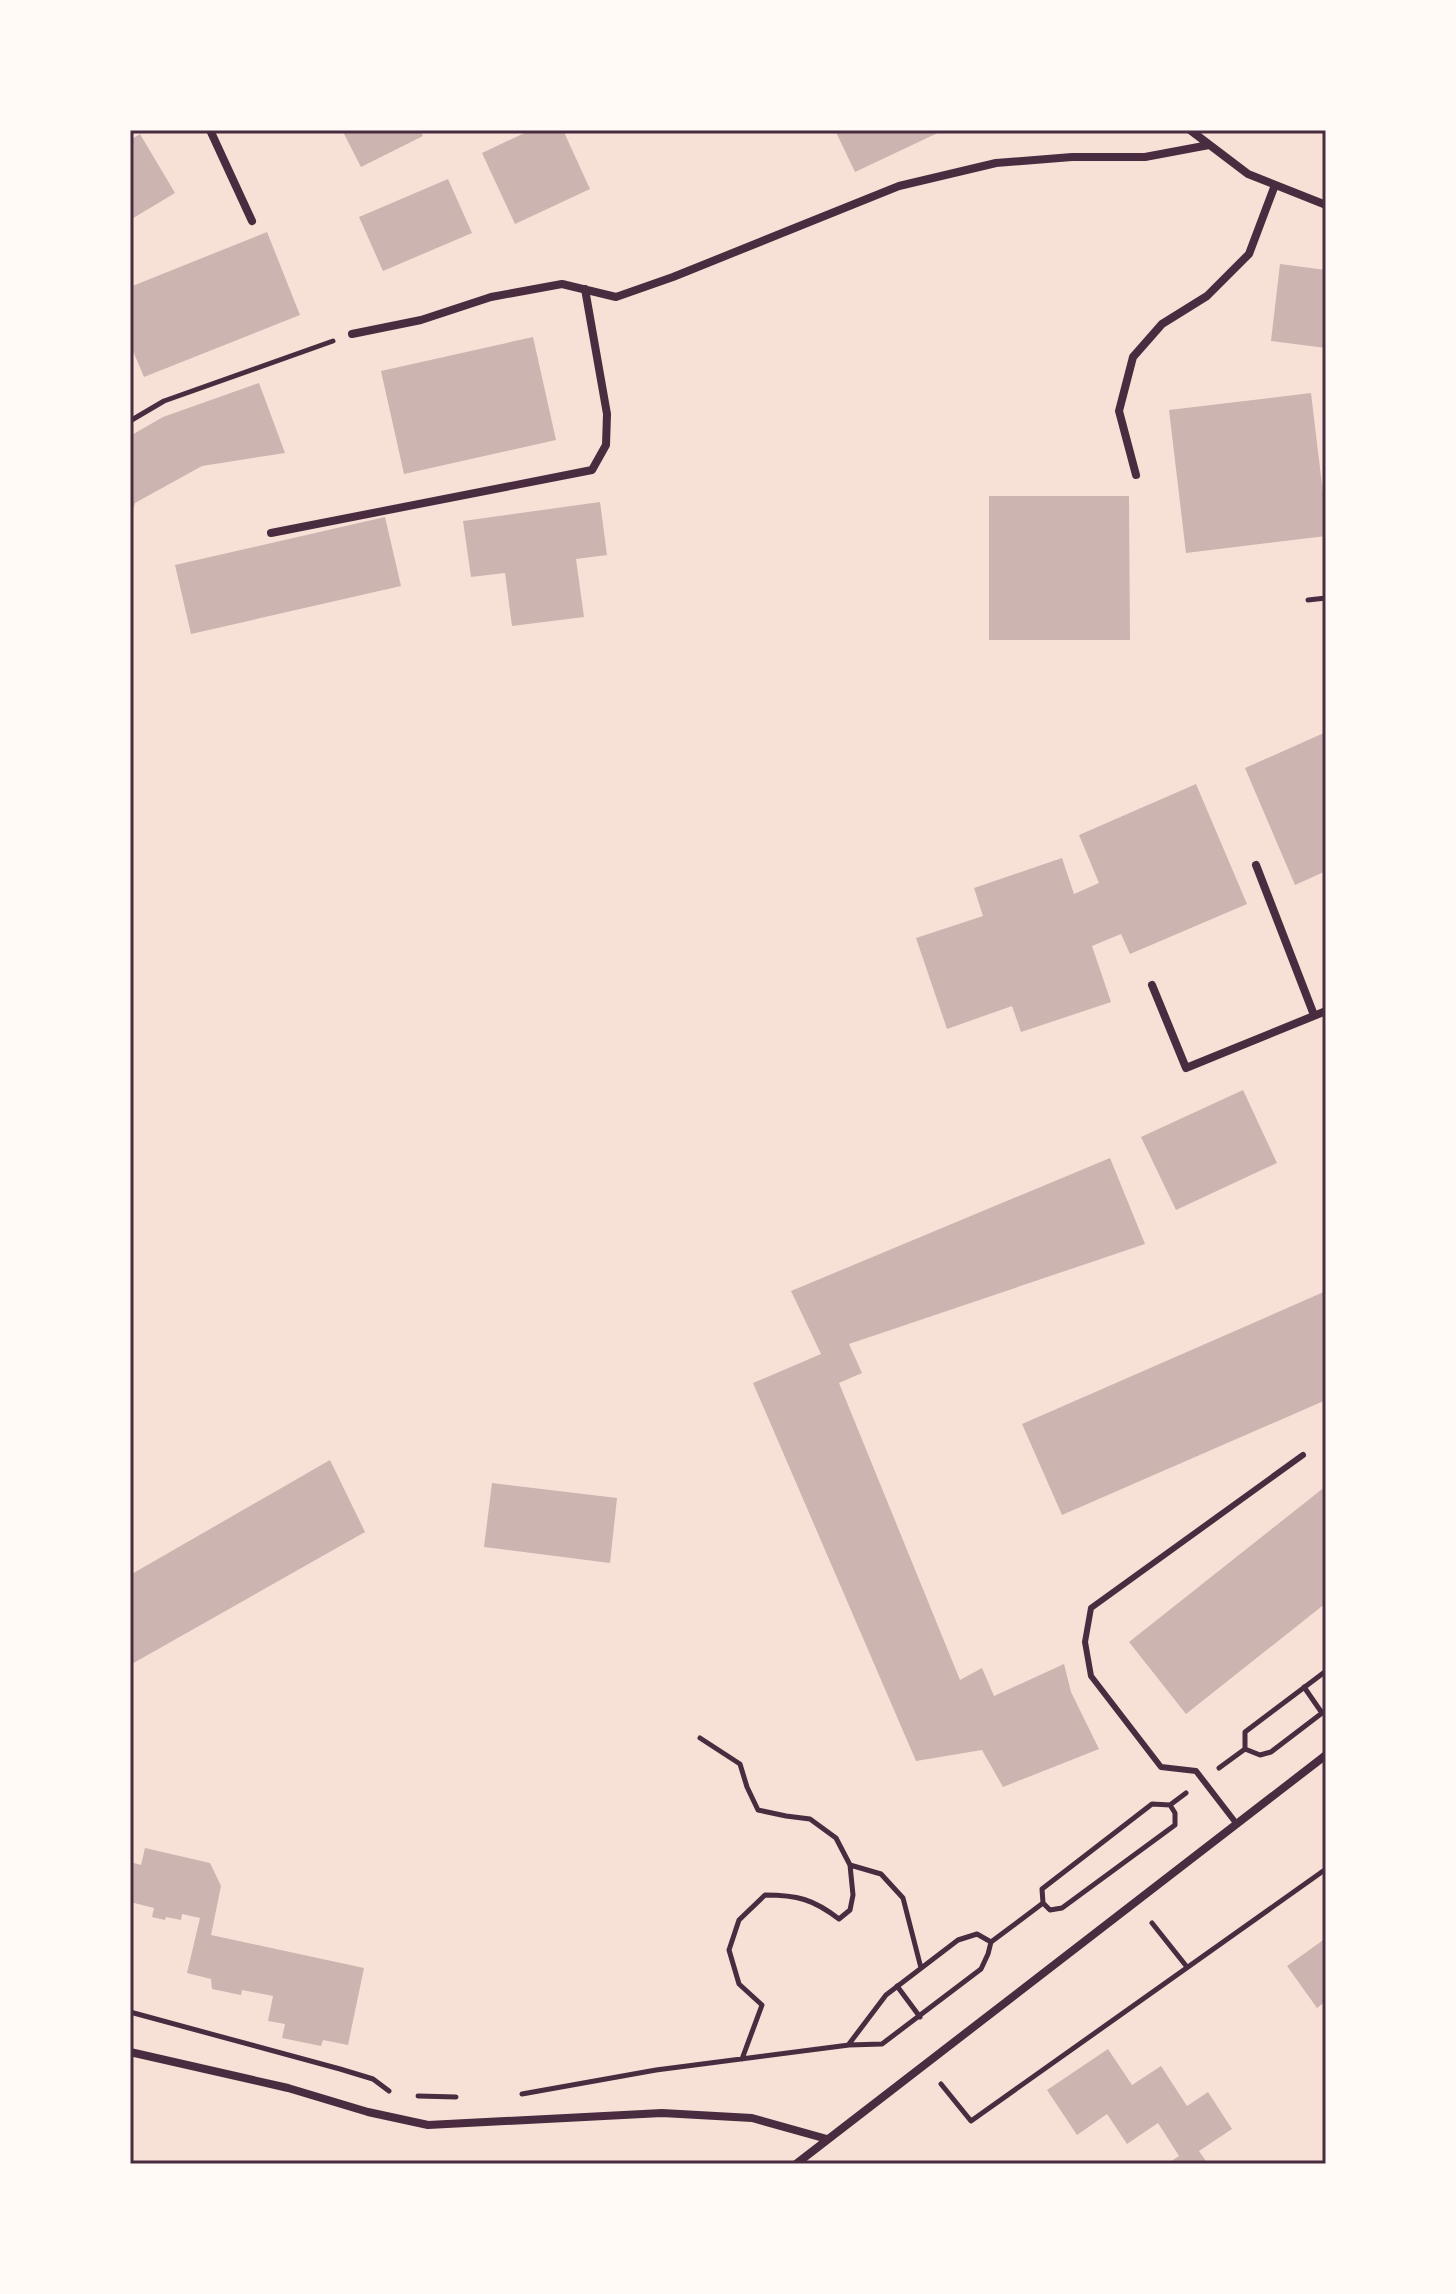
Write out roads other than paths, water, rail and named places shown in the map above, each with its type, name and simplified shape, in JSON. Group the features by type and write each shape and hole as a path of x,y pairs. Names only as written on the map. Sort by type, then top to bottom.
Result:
{"street":[{"path":"210,130 252,221"},
{"path":"1190,130 1248,174 1326,205"},
{"path":"352,334 421,320 491,297 562,284 616,297 899,186 996,163 1072,157 1145,157 1209,145"},
{"path":"1136,475 1119,411 1133,357 1162,324 1207,296 1249,254 1275,185"},
{"path":"271,533 592,470 606,445 607,414 585,289"},
{"path":"1256,865 1314,1015"},
{"path":"1152,985 1186,1068 1326,1011"},
{"path":"796,2164 1326,1755"},
{"path":"130,2052 288,2088 368,2112 428,2125 662,2113 752,2118 827,2139"}],"lane":[{"path":"1236,1823 1196,1771 1161,1767 1091,1676 1085,1642 1091,1608 1303,1455"}]}
